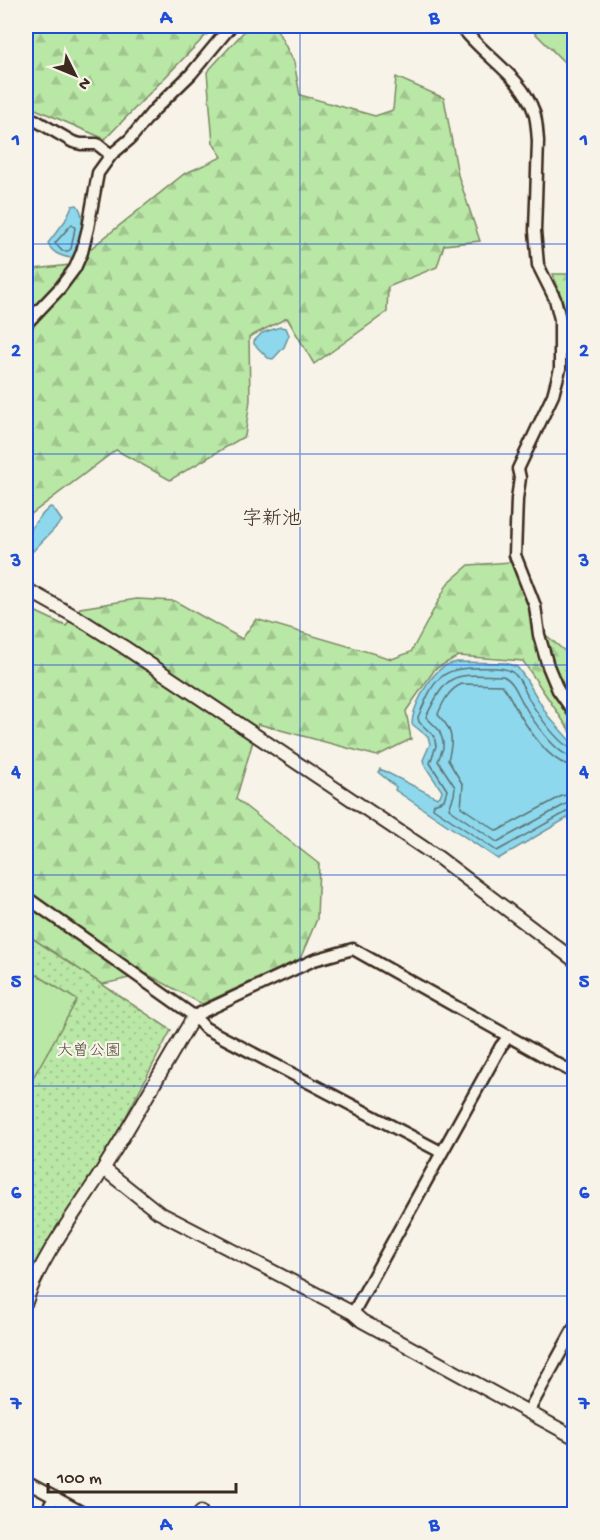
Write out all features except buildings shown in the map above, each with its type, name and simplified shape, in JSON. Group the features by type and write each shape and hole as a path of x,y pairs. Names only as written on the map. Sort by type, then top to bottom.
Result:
{"street":[{"path":"26,324 60,288 75,267 82,252 88,228 98,173 111,155 130,139 154,110 191,74 231,26"},
{"path":"461,26 472,41 521,88 534,113 537,126 535,231 538,266 555,299 560,319 560,369 553,395 518,469 520,478 515,555 535,606 539,635 548,666 558,690 574,713"},
{"path":"26,117 73,142 97,144 111,155"},
{"path":"26,589 116,642 420,845 574,960"},
{"path":"26,897 194,1016 205,1028 441,1152"},
{"path":"26,1302 29,1290 44,1264 104,1169 194,1016 314,960 352,949 574,1073"},
{"path":"353,1313 441,1152 501,1046 509,1036"},
{"path":"104,1169 158,1212 353,1313 362,1321 574,1437"},
{"path":"528,1412 574,1328"},
{"path":"26,1495 28,1483 78,1513"},
{"path":"45,1515 54,1498"}],"green space":[{"path":"26,26 215,26 105,139 26,105"},
{"path":"249,26 275,26 294,62 300,95 375,116 393,110 396,77 444,98 458,175 480,241 444,245 437,267 388,287 387,312 314,364 287,318 249,337 250,400 245,436 170,480 116,450 26,518 26,270 70,265 184,174 222,157 213,143 207,72"},
{"path":"528,26 574,26 574,72"},
{"path":"553,274 574,274 574,315 566,311"},
{"path":"511,562 526,595 533,624 574,659 574,674 569,690 574,697 574,737 523,661 458,656 435,669 406,711 411,739 377,756 258,724 236,799 319,864 317,919 300,959 202,1004 147,974 73,991 26,960 26,607 66,626 80,608 137,599 175,601 242,639 256,619 392,659 411,652 448,583 469,565"},
{"name":"大曽公園","path":"26,934 171,1030 26,1308"},
{"path":"26,968 77,1000 26,1090"}],"water":[{"path":"77,205 82,217 82,232 78,247 71,258 57,254 48,243 65,221 72,206"},
{"path":"280,327 286,328 289,335 284,347 273,359 268,358 254,344 254,341 262,333"},
{"path":"50,507 62,521 32,552 29,550 31,530 36,521"},
{"path":"457,662 506,663 517,667 548,716 574,745 574,814 498,859 395,790 396,787 378,772 380,769 437,798 440,796 442,791 423,760 430,744 428,737 412,724 418,701 432,677 445,666"}],"district":[{"name":"字新池","path":"272,520"}]}
